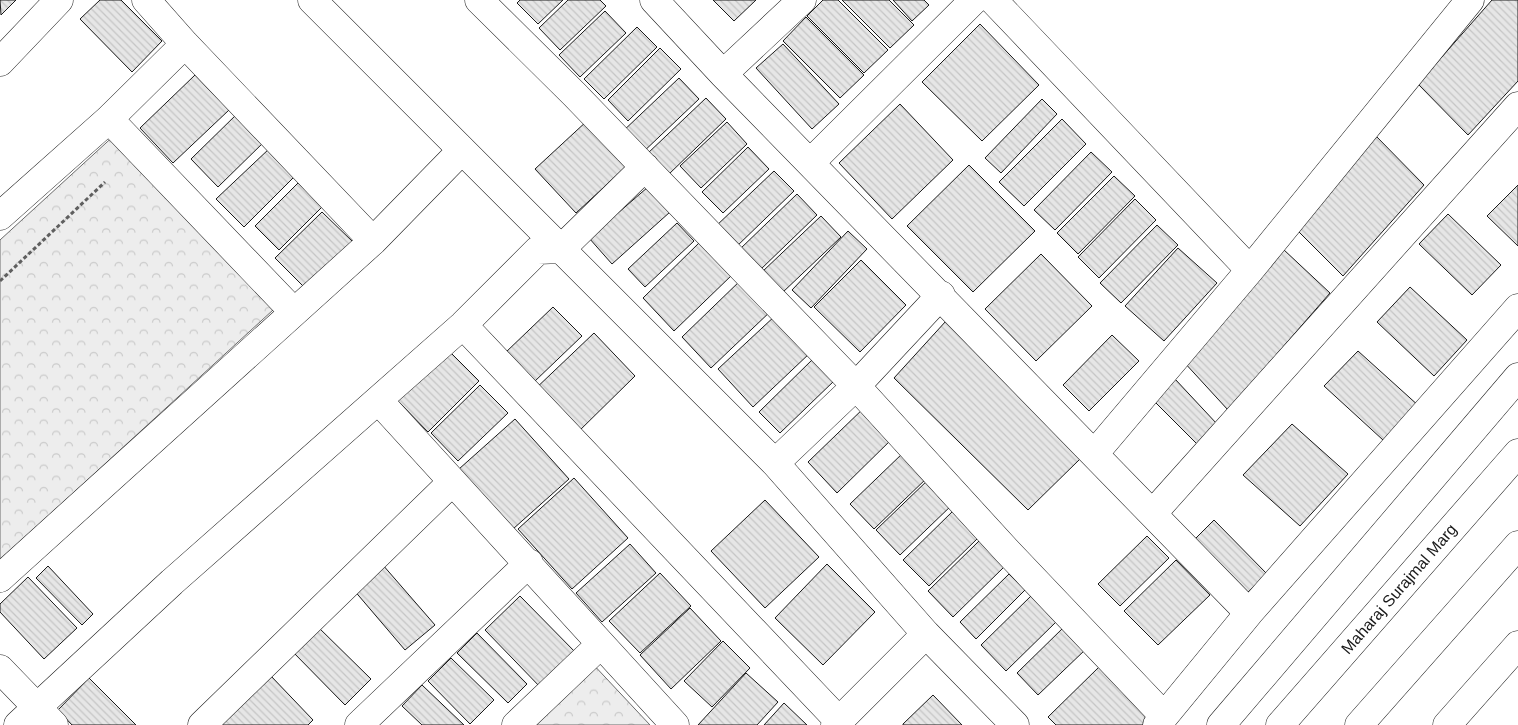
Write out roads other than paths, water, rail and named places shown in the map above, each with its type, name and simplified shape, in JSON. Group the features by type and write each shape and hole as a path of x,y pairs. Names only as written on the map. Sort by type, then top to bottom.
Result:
{"street":[{"path":"0,62 59,0"},
{"path":"146,0 185,44 372,241"},
{"path":"312,0 775,463 926,634 1011,724"},
{"path":"479,0 645,167 856,386 1160,721 1249,613 1518,308"},
{"path":"654,0 1249,613"},
{"path":"724,74 802,0"},
{"path":"811,162 974,0"},
{"path":"993,0 1250,270"},
{"path":"1095,453 1250,270 1470,0"},
{"path":"0,216 109,119 185,44"},
{"path":"1153,513 1518,106"},
{"path":"109,119 293,311"},
{"path":"0,578 372,241 462,150"},
{"path":"0,669 36,719 172,582 463,325 538,250 561,248 645,167"},
{"path":"775,463 856,386 941,295"},
{"path":"463,325 837,723 926,634"},
{"path":"1221,725 1518,377"},
{"path":"379,401 675,725"},
{"name":"Maharaj Surajmal Marg","path":"1280,725 1518,453"},
{"path":"202,725 452,482"},
{"path":"1359,725 1518,545"},
{"path":"359,725 529,563"},
{"path":"516,725 601,644"},
{"path":"1447,725 1518,645"}]}
